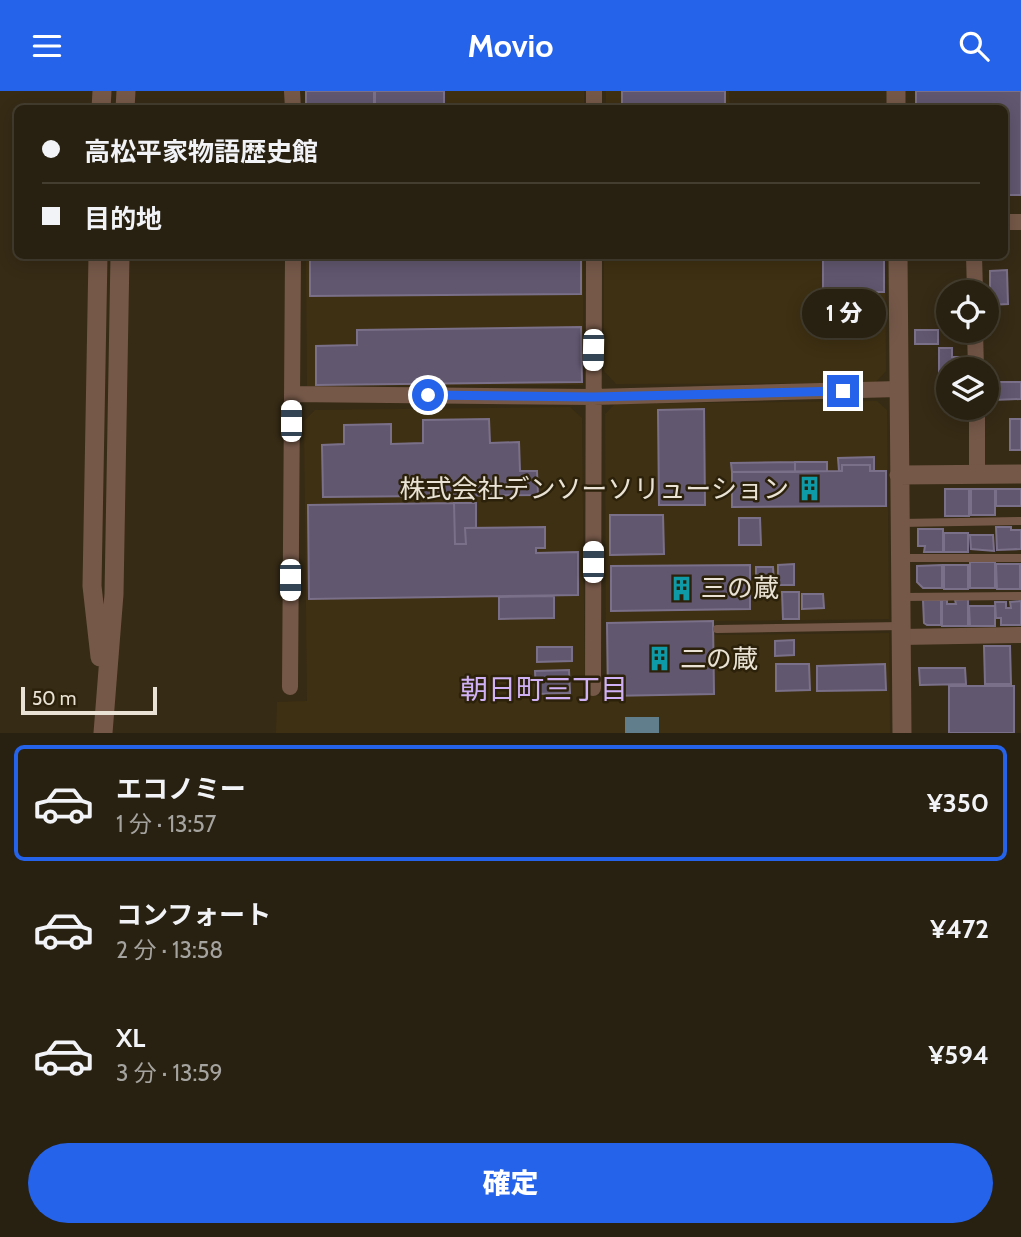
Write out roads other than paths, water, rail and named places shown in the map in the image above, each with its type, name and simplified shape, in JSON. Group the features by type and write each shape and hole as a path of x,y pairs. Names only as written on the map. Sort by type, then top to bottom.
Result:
{"street":[{"path":"98,259 92,586 104,697"},
{"path":"103,733 114,594 120,259"},
{"path":"290,687 293,259"},
{"path":"593,688 594,259"},
{"path":"898,259 902,733"},
{"path":"974,259 975,280"},
{"path":"292,394 593,397 899,389"},
{"path":"976,420 978,475"},
{"path":"899,475 1021,474"},
{"path":"901,632 1021,635"}],"lane":[{"path":"900,523 1021,521"},
{"path":"900,558 1021,558"},
{"path":"900,597 1021,596"},
{"path":"717,629 901,632"}],"water":[{"path":"625,717 659,717 659,733 625,733"}],"place":[{"name":"株式会社デンソーソリューション","path":"809,489"},
{"name":"三の蔵","path":"681,588"},
{"name":"二の蔵","path":"660,659"}],"district":[{"name":"朝日町三丁目","path":"544,689"}]}
